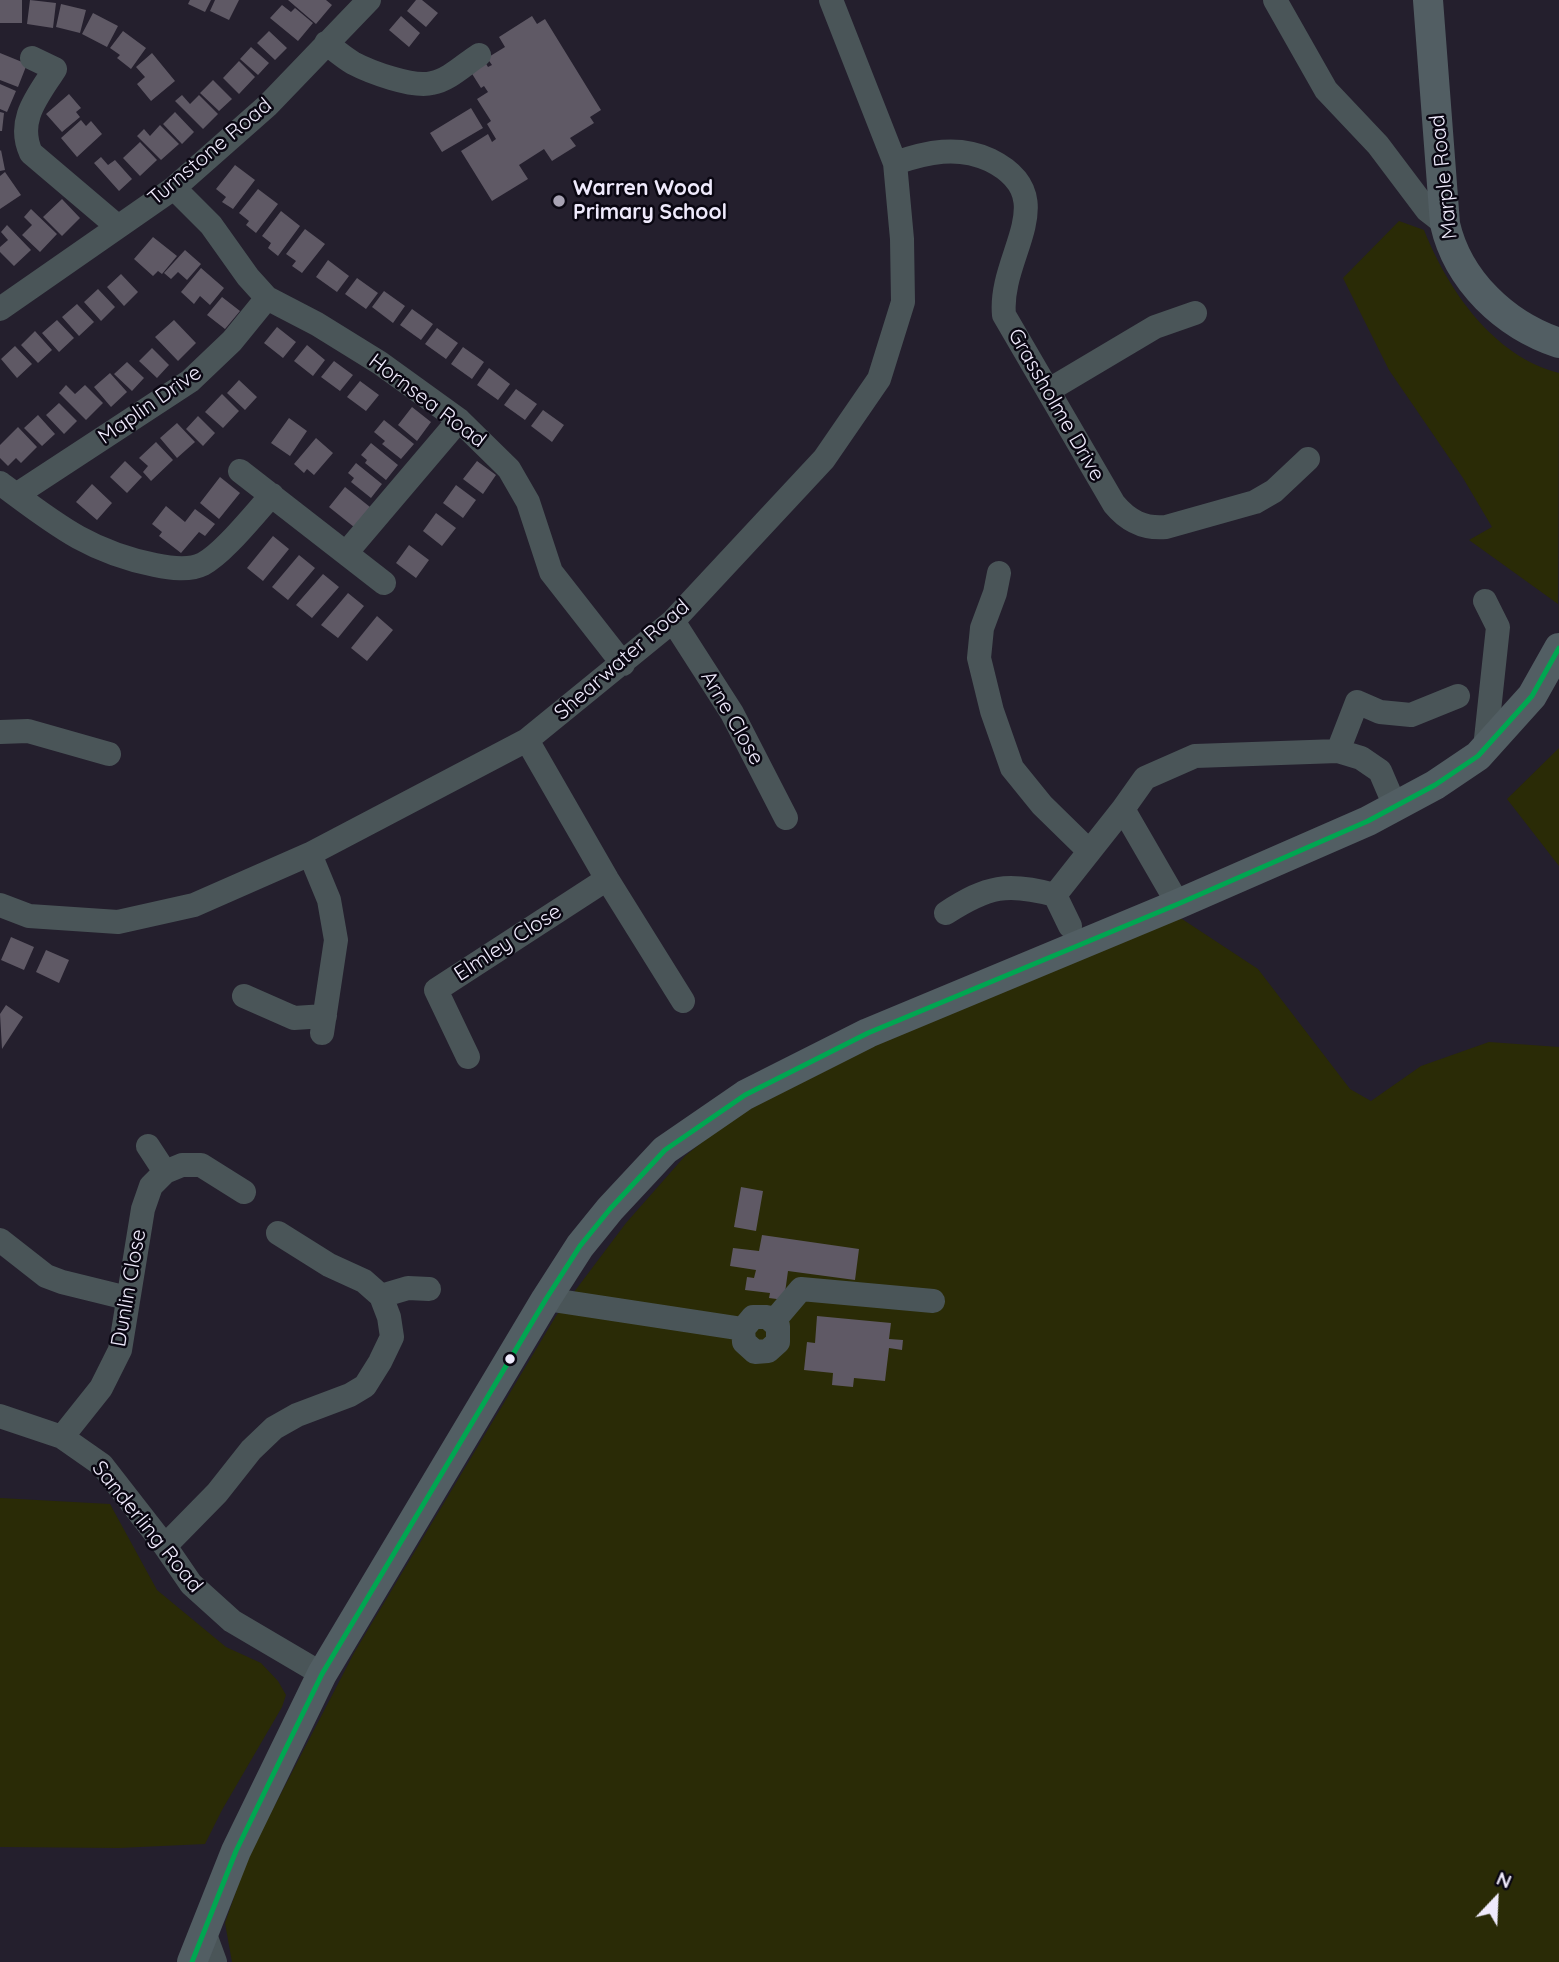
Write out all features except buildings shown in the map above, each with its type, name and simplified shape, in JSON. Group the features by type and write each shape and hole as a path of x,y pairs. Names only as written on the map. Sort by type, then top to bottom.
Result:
{"main road":[{"name":"Marple Road","path":"1428,0 1436,217 1458,262 1481,292 1504,313 1534,333 1558,344"},
{"path":"192,1962 236,1851 322,1674 546,1298 580,1246 665,1150 745,1095 868,1033 1178,904 1368,821 1435,785 1478,756 1532,696 1559,648"}],"street":[{"name":"Turnstone Road","path":"0,309 174,188 268,105 369,0"},
{"name":"Shearwater Road","path":"0,905 29,916 118,922 194,905 310,854 527,740 673,621 824,459 879,379 903,302 902,239 895,163 831,0"},
{"path":"1275,0 1325,90 1378,145 1436,217"},
{"path":"326,43 354,64 419,84 433,83 444,78 479,55"},
{"path":"32,58 63,73 27,118 25,141 31,153 117,226"},
{"name":"Grassholme Drive","path":"895,163 924,153 956,150 982,156 1003,167 1016,178 1026,195 1027,214 1005,280 1004,315 1114,504 1132,521 1153,528 1166,527 1255,502 1274,491 1308,459"},
{"name":"Hornsea Road","path":"174,188 211,225 247,277 267,298 317,324 380,363 459,420 509,469 528,502 551,572 623,664"},
{"name":"Maplin Drive","path":"8,489 190,381 232,341 267,298"},
{"path":"1049,390 1154,327 1195,313"},
{"path":"345,553 459,420"},
{"path":"240,471 384,583"},
{"path":"8,489 68,533 111,554 165,567 186,568 203,564 223,548 272,495"},
{"path":"999,573 982,628 979,658 992,711 1012,768 1042,804 1089,851"},
{"path":"1485,601 1498,627 1485,748"},
{"name":"Arne Close","path":"673,621 732,713 786,818"},
{"path":"1338,751 1357,702 1380,712 1411,715 1458,696"},
{"path":"0,732 28,732 109,754"},
{"path":"527,740 607,879 684,1001"},
{"path":"1055,895 1144,778 1195,756 1338,751 1361,758 1380,771 1395,806"},
{"path":"1123,808 1178,904"},
{"path":"244,996 293,1018 323,1024 336,940 329,900 310,854"},
{"name":"Elmley Close","path":"468,1057 436,989 607,879"},
{"path":"946,913 970,898 998,887 1028,888 1055,895 1070,926"},
{"path":"148,1146 165,1171 182,1165 201,1165 244,1192"},
{"name":"Dunlin Close","path":"62,1437 101,1388 120,1350 143,1209 151,1186 165,1171"},
{"path":"165,1546 217,1493 251,1450 274,1428 297,1415 365,1386 392,1337 389,1317 381,1296 364,1281 329,1265 278,1233"},
{"path":"0,1240 46,1276 127,1298"},
{"path":"381,1296 408,1288 429,1289"},
{"path":"546,1298 743,1329 753,1317 767,1317 773,1322 801,1289 933,1301"},
{"name":"Sanderling Road","path":"0,1416 62,1437 102,1465 191,1584 232,1621 322,1674"},
{"path":"204,1932 215,1962"}],"shaded area":[{"path":"1399,221 1424,230 1460,297 1494,336 1513,352 1559,373 1558,604 1469,540 1492,527 1463,478 1389,370 1343,278"},
{"path":"1559,748 1559,866 1507,799"},
{"path":"1179,917 1258,969 1350,1089 1371,1101 1421,1066 1489,1042 1559,1047 1559,1962 232,1962 225,1923 248,1857 354,1653 556,1316 626,1223 685,1156 753,1101 979,998"},
{"path":"0,1498 110,1504 157,1590 226,1647 261,1663 278,1681 286,1695 282,1707 205,1844 119,1848 0,1847"}],"transit line":[{"path":"192,1962 236,1851 322,1674 580,1246 665,1150 745,1095 868,1033 1178,904 1368,821 1435,785 1478,756 1532,696 1559,648"}],"place":[{"name":"Warren Wood Primary School","path":"559,201"}]}
